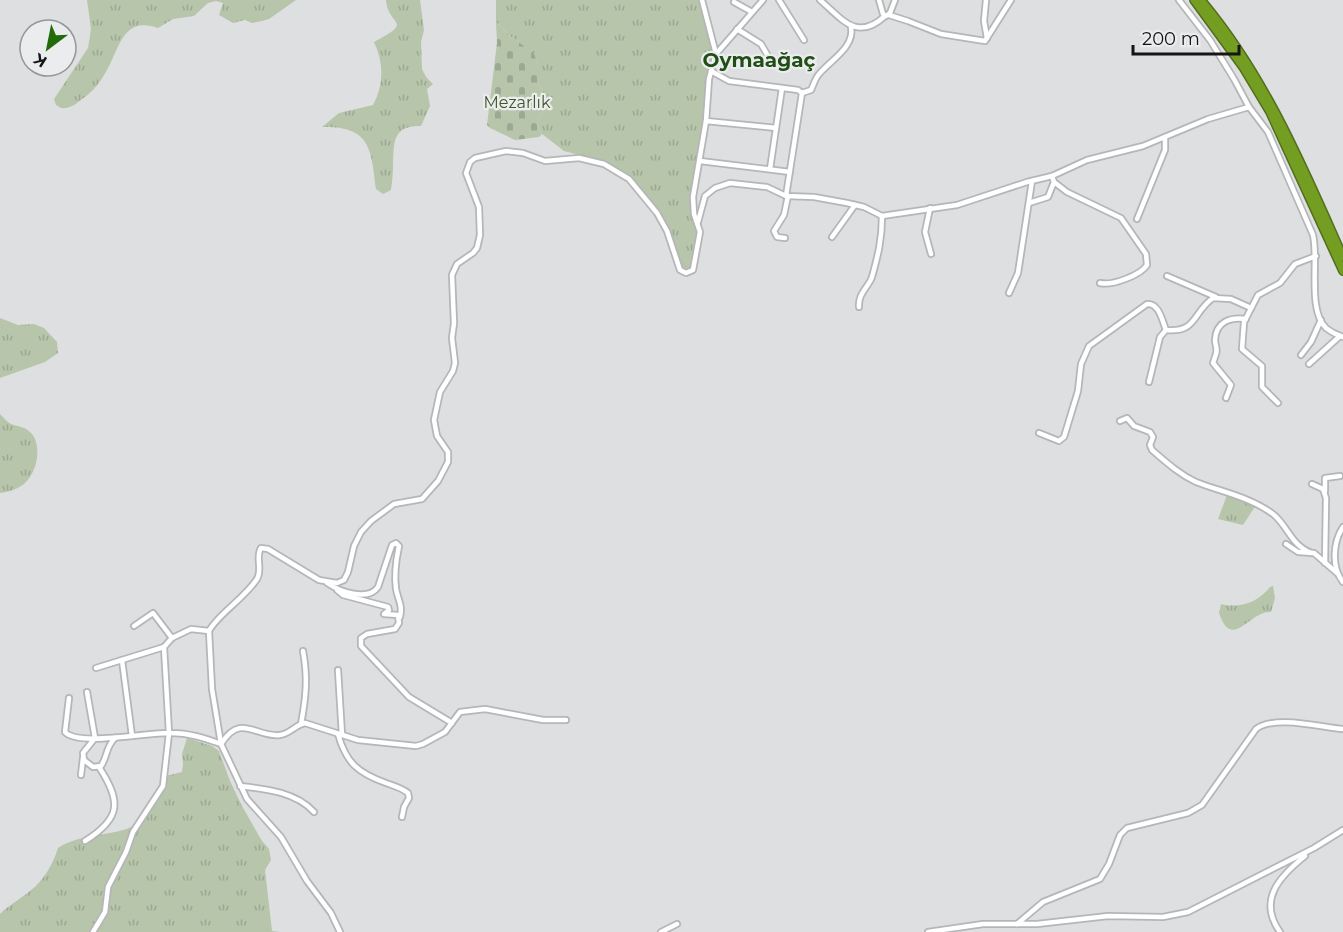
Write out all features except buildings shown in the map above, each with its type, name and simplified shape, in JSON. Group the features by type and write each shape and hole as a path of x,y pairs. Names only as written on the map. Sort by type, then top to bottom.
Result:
{"highway":[{"path":"1194,0 1243,67 1270,112 1343,271"},
{"path":"1201,0 1249,66 1278,113 1343,257"}],"street":[{"path":"702,0 716,54"},
{"path":"698,225 694,214 693,197 706,121 711,71 716,54 763,0"},
{"path":"779,0 804,40"},
{"path":"820,0 851,27 870,26 887,15 895,0"},
{"path":"827,6 831,0"},
{"path":"879,0 887,15 941,34 985,41 1011,0"},
{"path":"986,0 984,21 987,38"},
{"path":"1179,0 1218,52 1249,107 1275,144 1312,230 1316,255 1315,288 1321,320 1329,330 1341,336 1308,364"},
{"path":"734,2 752,12"},
{"path":"802,93 811,90 819,73 843,51 851,36 851,27"},
{"path":"737,29 761,44 768,56"},
{"path":"711,71 729,81 798,90 802,93"},
{"path":"770,169 782,88"},
{"path":"786,238 777,237 774,231 784,214 802,93"},
{"path":"327,583 341,582 347,576 354,546 361,532 371,521 394,504 422,499 438,481 448,462 448,452 437,436 434,420 440,392 453,371 455,363 452,339 454,322 452,275 457,264 473,253 480,242 479,207 465,173 470,162 481,156 506,151 523,153 545,161 579,158 611,168 629,179 657,213 667,231 679,268 684,273 691,272 694,267 699,238 700,210 705,196 713,189 723,185 732,183 764,187 787,196 814,197 855,205 882,216 957,205 1052,176 1087,160 1134,148 1208,119 1249,107"},
{"path":"706,121 776,128"},
{"path":"1137,219 1165,150 1165,136"},
{"path":"700,161 790,172"},
{"path":"1052,176 1054,182 1067,192 1118,216 1146,254 1147,265 1141,272 1113,284 1100,283"},
{"path":"1009,293 1018,273 1032,181"},
{"path":"1028,204 1048,197 1054,182"},
{"path":"832,237 855,205"},
{"path":"930,208 925,232 931,254"},
{"path":"859,307 860,296 871,279 880,249 882,216"},
{"path":"1278,403 1262,387 1261,364 1242,349 1246,319 1258,295 1280,283 1295,264 1316,255"},
{"path":"1167,276 1216,297 1231,299 1251,308"},
{"path":"1166,330 1186,329 1209,300 1216,297"},
{"path":"1039,433 1059,441 1064,437 1078,391 1081,364 1089,346 1148,304 1156,306 1166,330"},
{"path":"1226,398 1231,385 1213,363 1216,352 1215,338 1228,320 1246,319"},
{"path":"1301,355 1311,342 1321,320"},
{"path":"1149,382 1160,337 1166,330"},
{"path":"1120,421 1127,418 1136,427 1149,431 1153,437 1150,445 1152,450 1182,474 1203,484 1250,500 1271,512 1295,542 1325,563 1337,573 1343,582"},
{"path":"1340,476 1343,471"},
{"path":"1325,563 1324,539 1327,519 1325,478 1340,476"},
{"path":"1340,476 1343,484"},
{"path":"1312,484 1325,491"},
{"path":"1337,573 1335,544 1343,527"},
{"path":"337,590 368,595 374,593 392,545 396,543 399,546 396,561 396,591 402,609 398,626 392,631 363,636 360,641 361,646 409,697 452,723"},
{"path":"1286,544 1298,552 1311,553"},
{"path":"340,932 331,913 307,881 281,837 257,812 240,786 221,744 211,679 209,631 246,594 257,579 260,570 258,553 262,548 266,548 307,574 327,583 343,595 388,607 389,610 384,614 400,617"},
{"path":"134,626 153,614 172,638"},
{"path":"96,668 164,647 172,638 191,628 209,631"},
{"path":"93,932 105,912 108,887 126,852 133,832 163,786 169,732 164,647"},
{"path":"300,724 306,697 307,674 303,651"},
{"path":"122,660 132,736"},
{"path":"338,670 340,734 345,754 355,767 367,776 408,794 409,798 402,817"},
{"path":"81,775 83,753 95,738 87,692"},
{"path":"69,698 66,734 81,739 169,732 191,734 221,744"},
{"path":"221,744 229,733 236,729 252,729 282,735 300,724 307,723 358,740 416,746 443,733 460,712 485,709 543,720 566,720"},
{"path":"1017,924 1043,902 1100,879 1109,864 1120,835 1127,828 1188,813 1202,805 1226,769 1261,725 1274,722 1343,729"},
{"path":"83,758 93,767 99,767 105,761 107,747 115,738"},
{"path":"85,841 98,833 113,815 115,808 116,801 112,790 99,767"},
{"path":"240,786 285,794 304,803 314,812"},
{"path":"928,932 971,925 1037,924 1108,916 1176,915 1188,912 1343,831"},
{"path":"1280,932 1271,912 1271,894 1279,880 1290,868 1314,848"},
{"path":"661,932 677,924"}],"green space":[{"path":"87,0 296,0 269,19 252,23 245,20 233,23 219,15 223,3 216,1 208,3 194,16 173,19 158,28 146,25 137,26 124,36 105,74 93,90 73,106 61,108 56,105 54,99 68,78 78,78 78,63 88,48 91,29"},
{"path":"386,0 420,0 424,30 421,42 422,69 433,84 427,89 430,106 421,126 404,129 396,138 391,190 383,194 376,189 370,152 366,143 350,131 322,127 339,113 373,105 381,82 380,58 374,42 397,26"},
{"path":"496,0 700,0 712,52 692,199 693,217 699,231 690,268 680,268 673,240 660,212 626,174 599,160 564,151 542,134 537,124 549,98 538,84 538,64 534,53 510,36 496,22"},
{"name":"Mezarlık","path":"496,22 510,36 534,53 538,64 538,84 549,98 537,124 542,134 539,137 515,140 487,125 497,43"},
{"path":"0,318 18,325 34,324 44,328 57,342 58,353 45,362 0,378"},
{"path":"0,414 10,423 32,434 37,445 37,459 33,472 26,482 14,490 0,493"},
{"path":"1227,495 1256,505 1243,525 1218,519"},
{"path":"1273,586 1275,598 1271,612 1263,613 1236,629 1230,629 1224,624 1219,613 1221,604 1235,606 1248,603"},
{"path":"187,738 212,746 219,751 242,806 269,849 271,860 265,870 272,931 280,932 0,932 0,914 40,882 51,866 58,848 78,839 121,831 142,818 166,776 182,772 182,754"}],"district":[{"name":"Oymaağaç","path":"759,60"}]}
